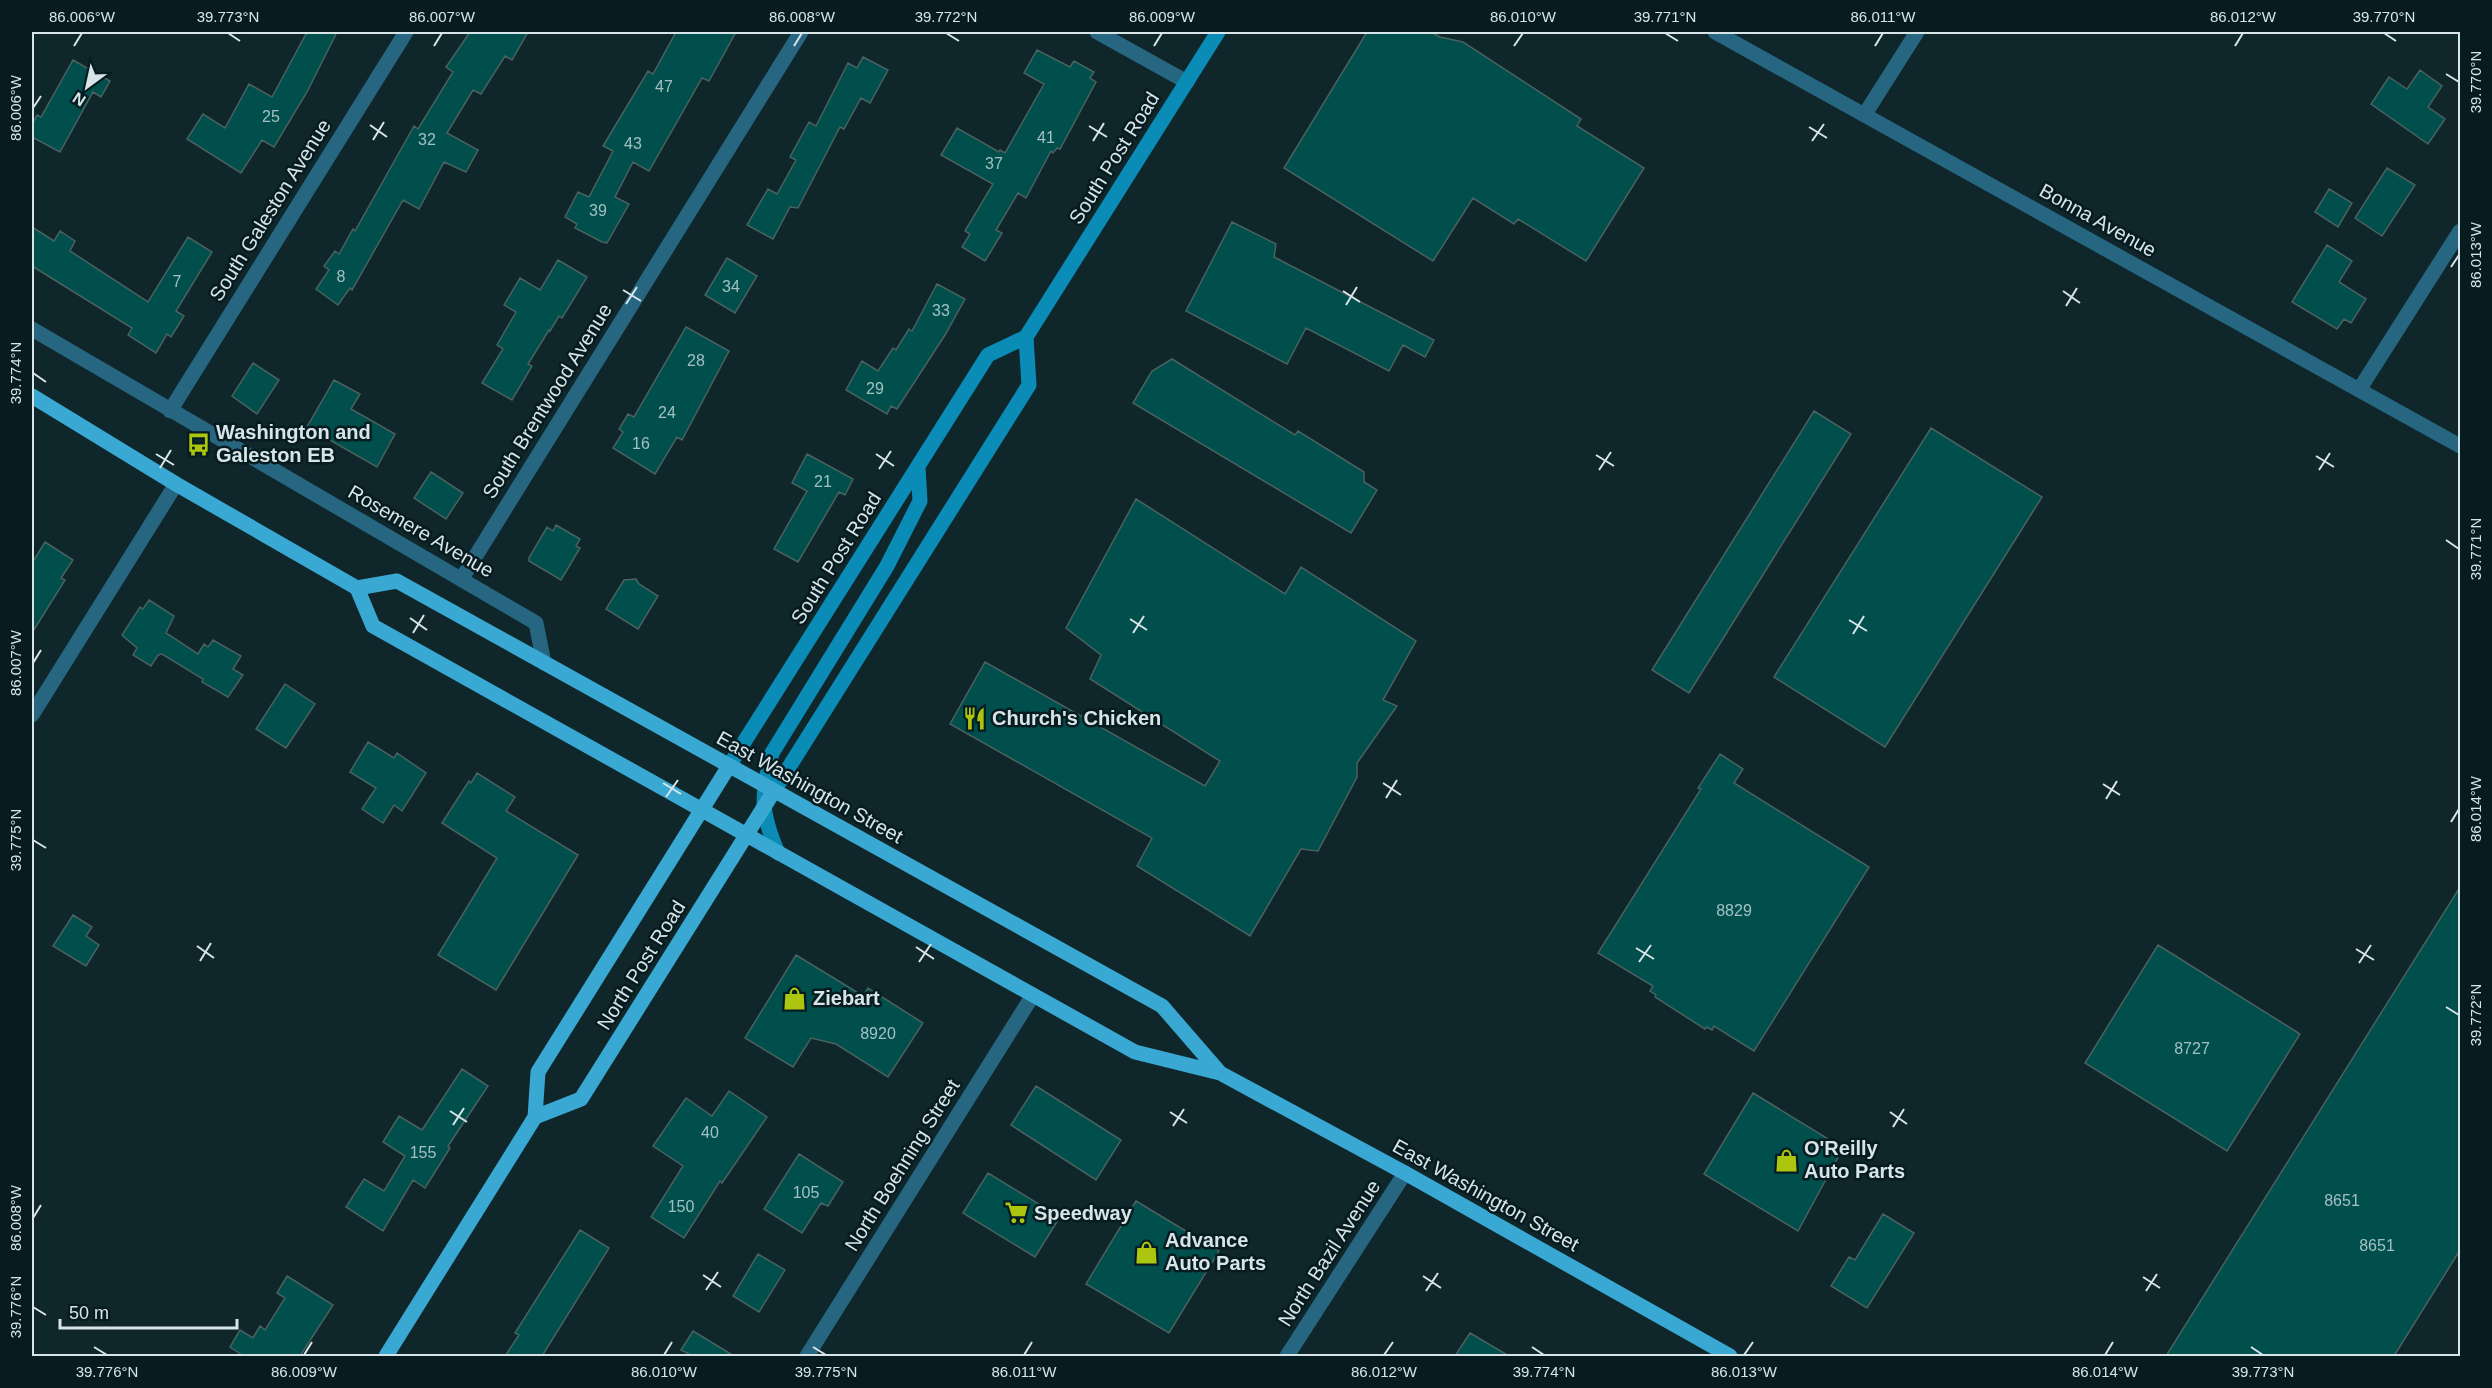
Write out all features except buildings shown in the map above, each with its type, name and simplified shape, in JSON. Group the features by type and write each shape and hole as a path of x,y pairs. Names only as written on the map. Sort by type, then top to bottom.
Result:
{"main road":[{"name":"South Post Road","path":"716,788 988,355 1026,337 1218,32"},
{"path":"770,789 1029,385 1026,337"},
{"path":"32,396 176,484 357,588"},
{"path":"778,854 763,811 770,789 772,753 887,566 920,501 918,467"},
{"name":"East Washington Street","path":"1220,1073 1162,1006 397,581 357,588 373,626 778,854 1135,1052 1220,1073 1406,1173 1730,1356"},
{"name":"North Post Road","path":"386,1356 535,1117 538,1072 716,788"},
{"name":"North Post Road","path":"535,1117 581,1099 763,811"}],"street":[{"name":"South Galeston Avenue","path":"170,411 406,32"},
{"name":"South Brentwood Avenue","path":"462,578 801,32"},
{"path":"1097,32 1187,82"},
{"name":"Bonna Avenue","path":"1715,32 2460,446"},
{"path":"1865,114 1917,32"},
{"path":"2359,390 2460,231"},
{"name":"Rosemere Avenue","path":"32,329 536,623 544,663"},
{"path":"32,715 176,484"},
{"name":"North Boehning Street","path":"807,1356 1033,995"},
{"name":"North Bazil Avenue","path":"1287,1356 1406,1173"}],"place":[{"name":"Washington and Galeston EB","path":"198,444"},
{"name":"Church's Chicken","path":"974,718"},
{"name":"Ziebart","path":"795,998"},
{"name":"O'Reilly Auto Parts","path":"1786,1160"},
{"name":"Speedway","path":"1016,1213"},
{"name":"Advance Auto Parts","path":"1147,1252"}]}
